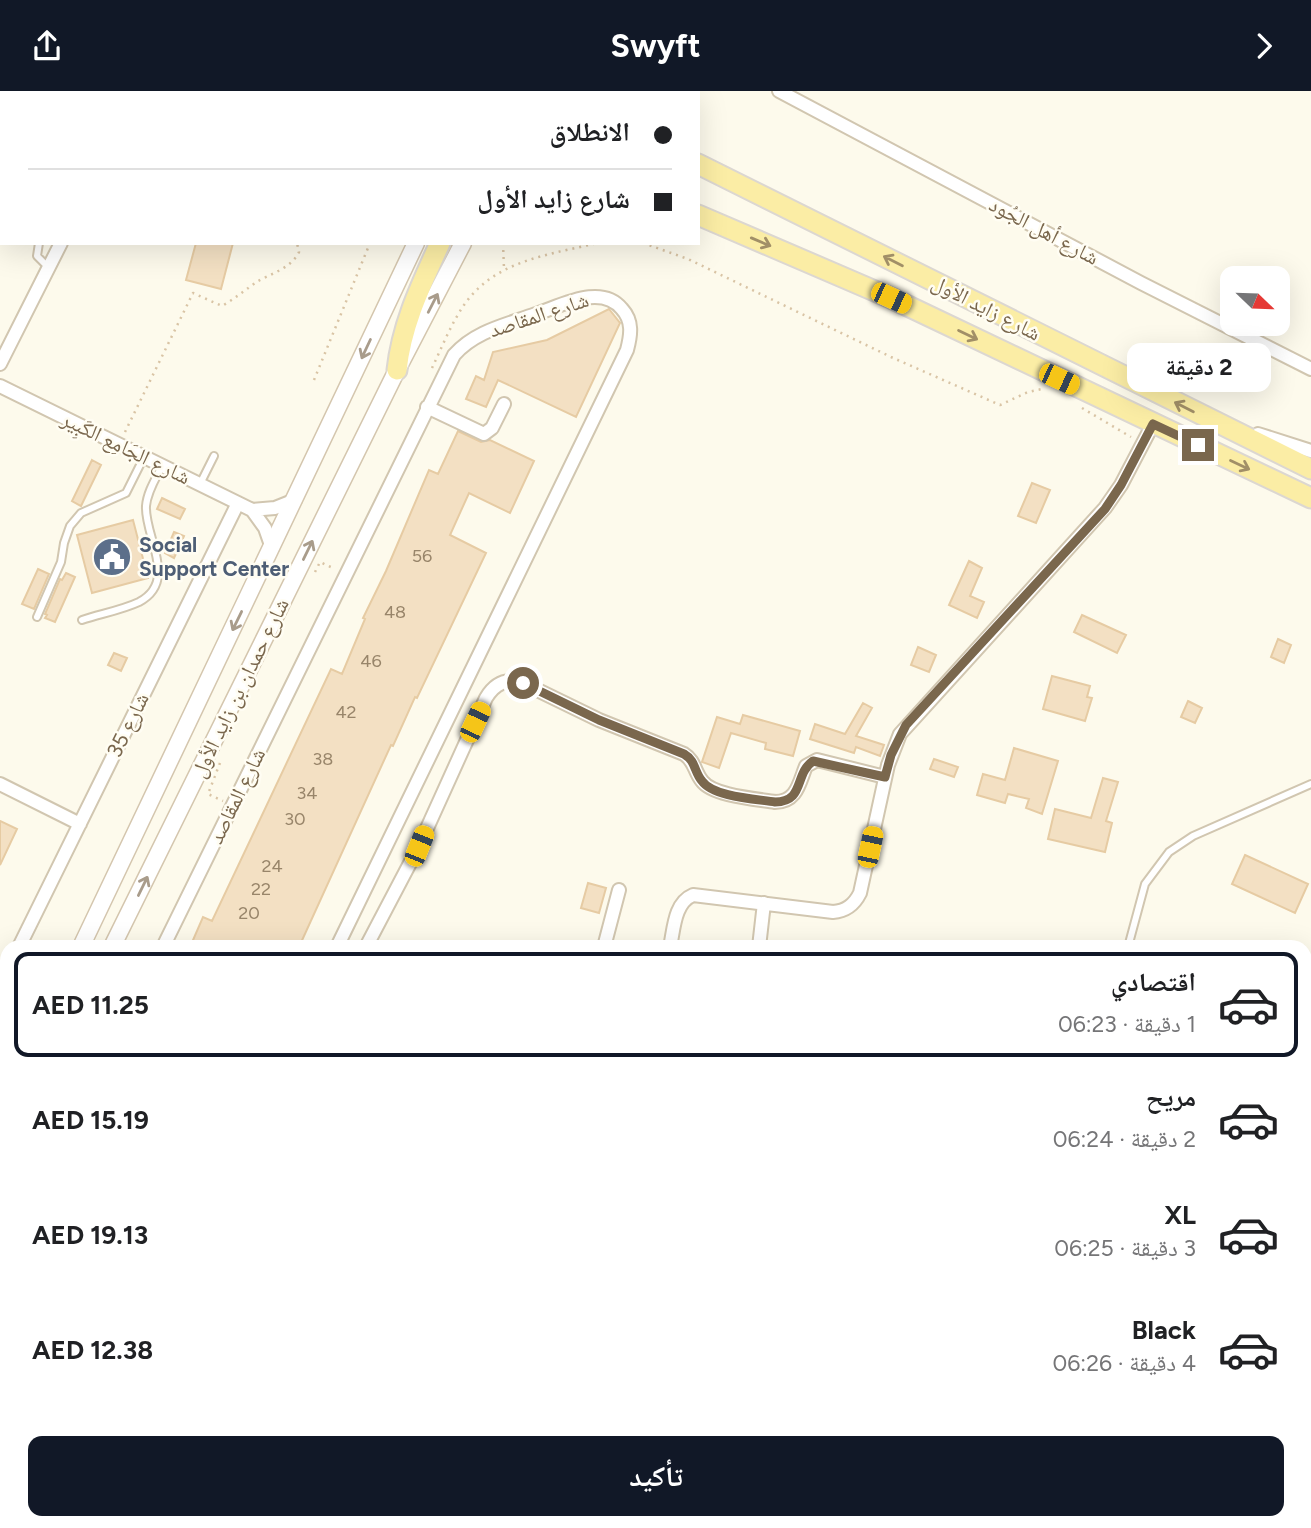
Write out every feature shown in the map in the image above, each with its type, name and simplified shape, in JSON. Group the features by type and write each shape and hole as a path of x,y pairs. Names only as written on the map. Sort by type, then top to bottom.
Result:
{"main road":[{"name":"شارع زايد الأول","path":"700,165 1311,469"},
{"path":"700,179 747,188"},
{"name":"شارع زايد الأول","path":"700,216 891,298 1311,498"},
{"name":"شارع حمدان بن زايد الأول","path":"84,940 415,245"},
{"path":"397,370 399,350 410,313 439,245"},
{"name":"شارع حمدان بن زايد الأول","path":"116,940 397,370 462,245"}],"street":[{"name":"شارع أهل الجُود","path":"779,91 1311,369"},
{"path":"0,364 60,245"},
{"name":"شارع المقاصد","path":"166,940 454,355 463,345 482,333 584,298 609,299 627,314 631,326 627,349 340,940"},
{"name":"شارع الجَامِع الكَبِير","path":"0,386 252,510"},
{"path":"427,407 484,434 492,428 504,404"},
{"path":"1211,420 1311,451"},
{"path":"672,940 680,907 689,896 701,894 833,912 845,910 854,903 860,893 891,755 906,725 1105,509 1121,485 1153,424"},
{"path":"252,510 275,508 296,499"},
{"name":"شارع 35","path":"22,940 238,503"},
{"path":"252,510 265,527 272,548"},
{"path":"370,940 419,846 486,698 500,683 523,683 599,720 684,754 692,761 702,782 717,792 785,802 793,796 806,766 813,761 885,777"},
{"path":"0,784 80,824"},
{"path":"606,940 619,890"},
{"path":"760,940 764,903"}],"lane":[{"path":"39,245 39,261 48,268"},
{"path":"200,484 214,456"},
{"path":"37,617 61,562 64,543 71,526 82,513 126,493 144,457"},
{"path":"82,620 139,602 153,589 158,564 145,509 147,498 162,466"},
{"path":"1130,940 1145,884 1169,852 1193,836 1311,784"}],"path":[{"path":"119,445 193,293 222,306 256,282 269,278 289,264 299,252 298,245"},
{"path":"314,380 369,245"},
{"path":"503,245 504,269"},
{"path":"649,245 688,259 891,357 1000,405 1028,391 1050,391"},
{"path":"1078,406 1143,444"},
{"path":"314,573 320,562 345,575"},
{"path":"222,759 208,794 232,806"}],"building":[{"path":"195,245 232,245 221,289 186,280"},
{"path":"609,309 620,323 576,417 498,380 486,407 466,399 476,376 484,380 493,352 547,340"},
{"path":"458,431 481,442 490,440 534,461 510,513 469,493 450,535 486,553 417,698 415,697 393,746 391,745 302,940 193,940 203,917 212,921 331,669 342,674 365,619 363,618 429,470 438,474"},
{"path":"92,460 101,465 81,506 72,501"},
{"path":"1032,483 1050,490 1036,523 1018,516"},
{"path":"162,498 185,509 180,519 157,509"},
{"name":"Social Support Center","path":"133,520 148,578 92,593 77,535"},
{"path":"174,532 184,536 174,558 165,553"},
{"path":"969,561 982,568 970,596 984,602 977,618 949,605"},
{"path":"38,569 49,574 34,609 22,604"},
{"path":"66,573 75,577 55,622 45,618 45,614 60,579 62,580"},
{"path":"1082,615 1126,635 1117,653 1074,632"},
{"path":"1278,639 1291,645 1284,663 1271,657"},
{"path":"918,647 936,655 929,672 911,665"},
{"path":"114,653 127,658 121,671 108,665"},
{"path":"1052,676 1090,686 1087,697 1092,698 1085,721 1043,709"},
{"path":"1188,701 1202,708 1195,723 1181,717"},
{"path":"863,703 872,708 856,736 884,745 880,756 856,747 854,753 810,739 815,724 845,734"},
{"path":"743,715 800,731 793,756 765,749 766,743 731,733 719,768 702,762 717,717 740,724"},
{"path":"1014,748 1058,761 1042,814 1026,808 1029,799 1008,794 1005,803 977,795 983,774 1005,780"},
{"path":"934,759 958,767 954,777 930,769"},
{"path":"1103,778 1118,782 1106,821 1112,823 1105,852 1048,839 1055,809 1091,818"},
{"path":"0,821 17,829 0,865"},
{"path":"1245,855 1308,884 1295,913 1232,884"},
{"path":"588,883 606,888 599,913 581,908"}],"place":[{"name":"Social Support Center","path":"112,557"}],"route":[{"path":"523,683 599,720 684,754 695,765 702,782 717,792 785,802 796,792 806,766 813,761 885,777 891,755 906,725 1105,509 1114,498 1153,424 1198,445"}]}
